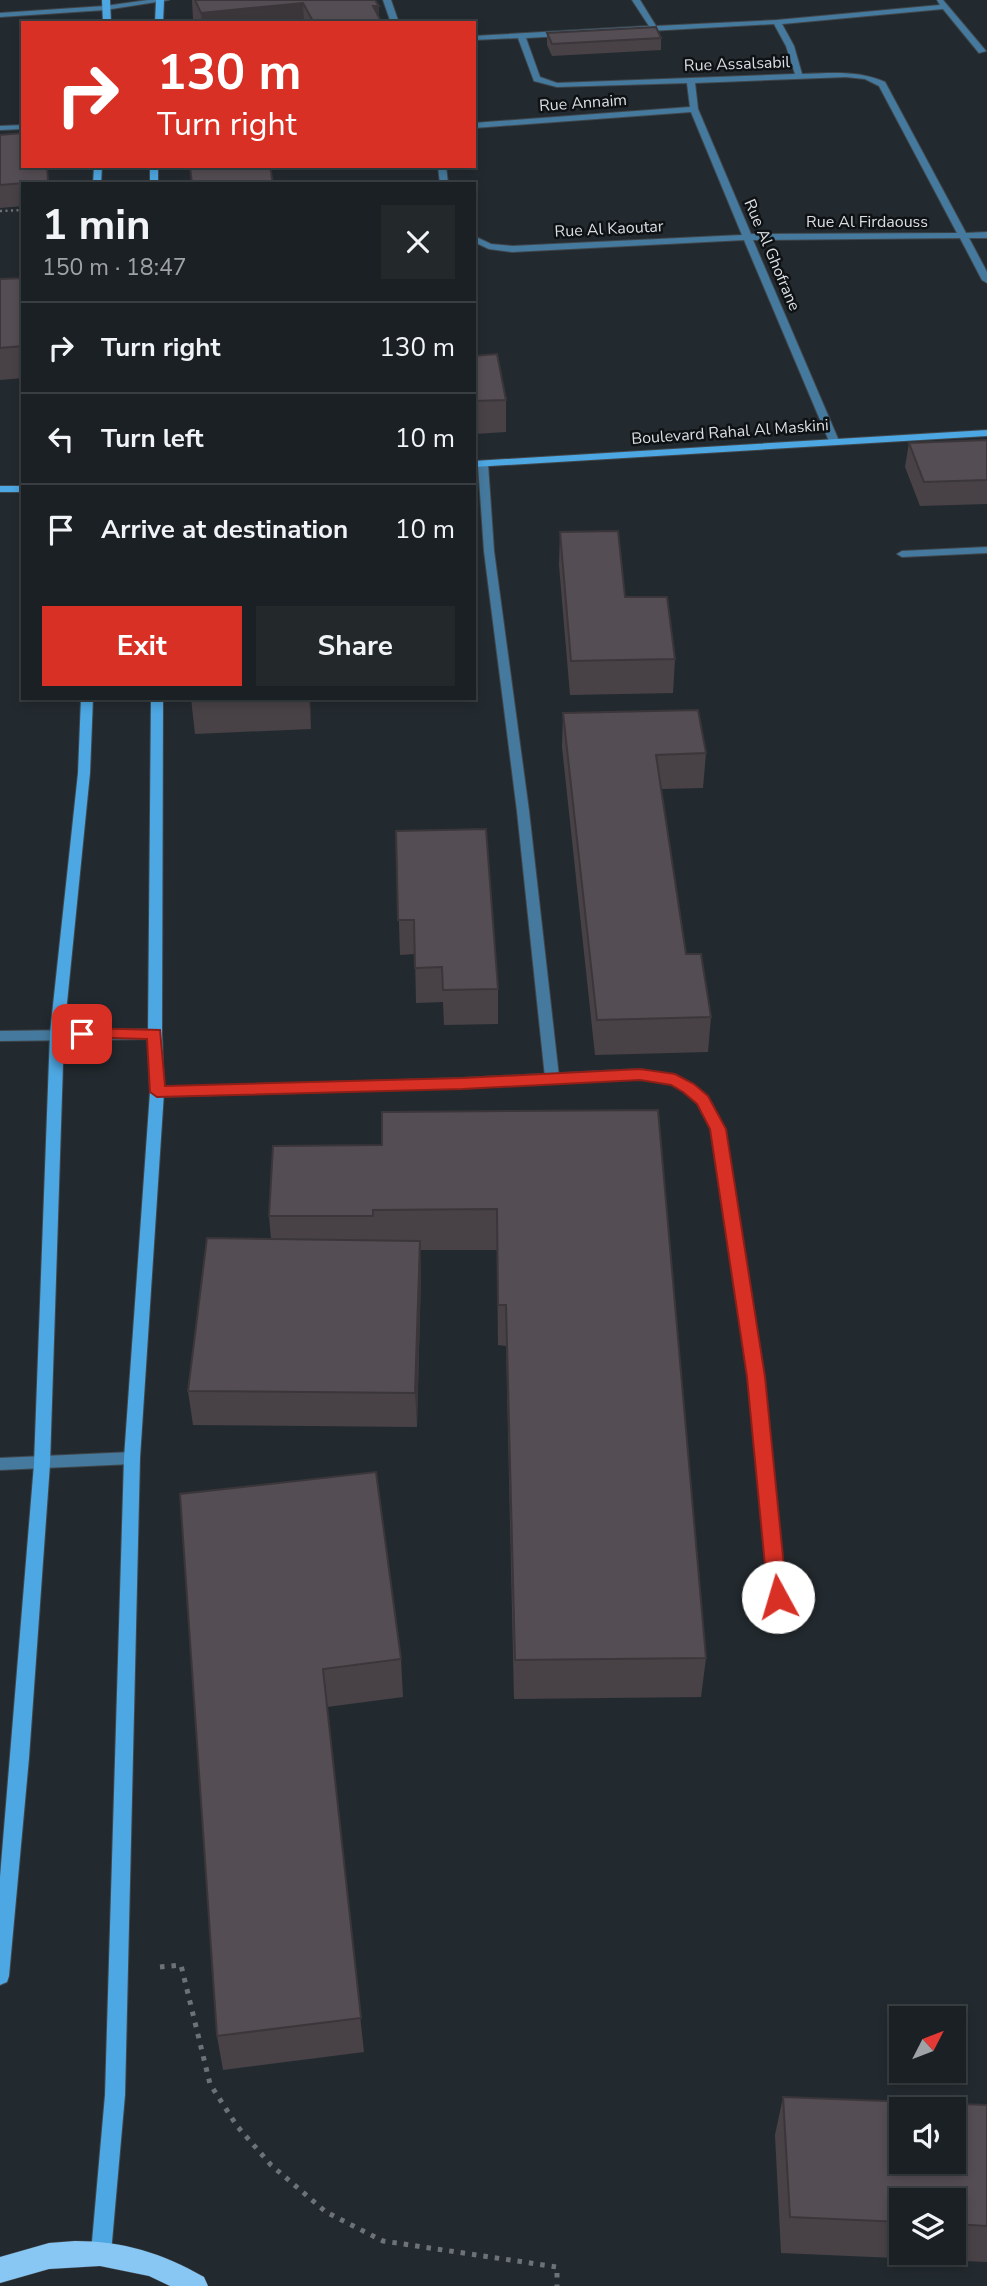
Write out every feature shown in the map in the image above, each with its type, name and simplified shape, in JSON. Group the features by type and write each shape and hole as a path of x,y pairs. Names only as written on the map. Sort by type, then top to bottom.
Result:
{"main road":[{"path":"0,2270 55,2254 101,2253 173,2272 195,2286"}],"street":[{"path":"0,15 162,0 159,21"},
{"path":"387,0 394,21"},
{"path":"636,0 653,27"},
{"path":"476,38 777,22 942,3 982,51"},
{"path":"777,22 790,46 799,76"},
{"name":"Rue Assalsabil","path":"521,35 537,79 545,83 571,85 859,75 876,80 882,84 910,132 965,236"},
{"name":"Rue Al Ghofrane","path":"691,79 694,109 834,442"},
{"name":"Rue Annaim","path":"476,126 694,109"},
{"path":"0,128 21,127"},
{"name":"Rue Al Firdaouss","path":"747,237 987,235"},
{"path":"965,236 987,280"},
{"name":"Rue Al Kaoutar","path":"476,240 489,246 512,249 747,237"},
{"name":"Boulevard Rahal Al Maskini","path":"479,464 987,433"},
{"path":"479,464 523,811 552,1077"},
{"path":"0,489 21,488"},
{"path":"902,554 987,550"},
{"path":"0,1976 20,1758 42,1464 57,1033 84,773 87,700"},
{"path":"101,2253 115,2095 132,1458 157,1092 157,700"},
{"path":"0,1036 57,1033 155,1034"},
{"path":"157,1092 462,1083 640,1074 675,1080 703,1100 718,1129 756,1377 778,1597"},
{"path":"0,1464 132,1458"}],"path":[{"path":"0,211 21,210"},
{"path":"117,1970 181,1965 210,2084 237,2126 271,2165 326,2212 383,2241 557,2267 556,2286"}],"building":[{"path":"195,0 375,0 379,6 373,6 381,21 313,21 303,3 201,13"},
{"path":"656,27 661,38 552,44 547,33"},
{"path":"21,133 21,168 47,168 48,181 0,185 0,135"},
{"path":"190,168 270,168 273,182 192,182"},
{"path":"21,278 21,346 0,348 0,279"},
{"path":"497,354 506,400 476,401 476,356"},
{"path":"987,440 987,480 924,482 909,443"},
{"path":"618,531 625,597 667,597 675,659 571,661 560,532"},
{"path":"698,710 706,753 656,755 686,954 701,954 711,1017 597,1020 563,713"},
{"path":"486,829 498,989 443,990 442,967 415,968 414,920 398,920 396,831"},
{"path":"658,1110 706,1658 515,1660 506,1305 498,1305 497,1209 373,1210 373,1216 269,1216 273,1146 382,1145 382,1112"},
{"path":"207,1238 420,1241 415,1393 188,1391"},
{"path":"376,1472 401,1659 323,1669 361,2018 217,2036 180,1494"},
{"path":"783,2097 889,2101 889,2174 966,2174 966,2104 987,2105 987,2226 966,2225 966,2188 889,2188 889,2221 790,2217"}],"route":[{"path":"82,1034 155,1034 157,1092 462,1083 640,1074 675,1080 689,1088 703,1100 718,1129 756,1377 778,1597"}]}
